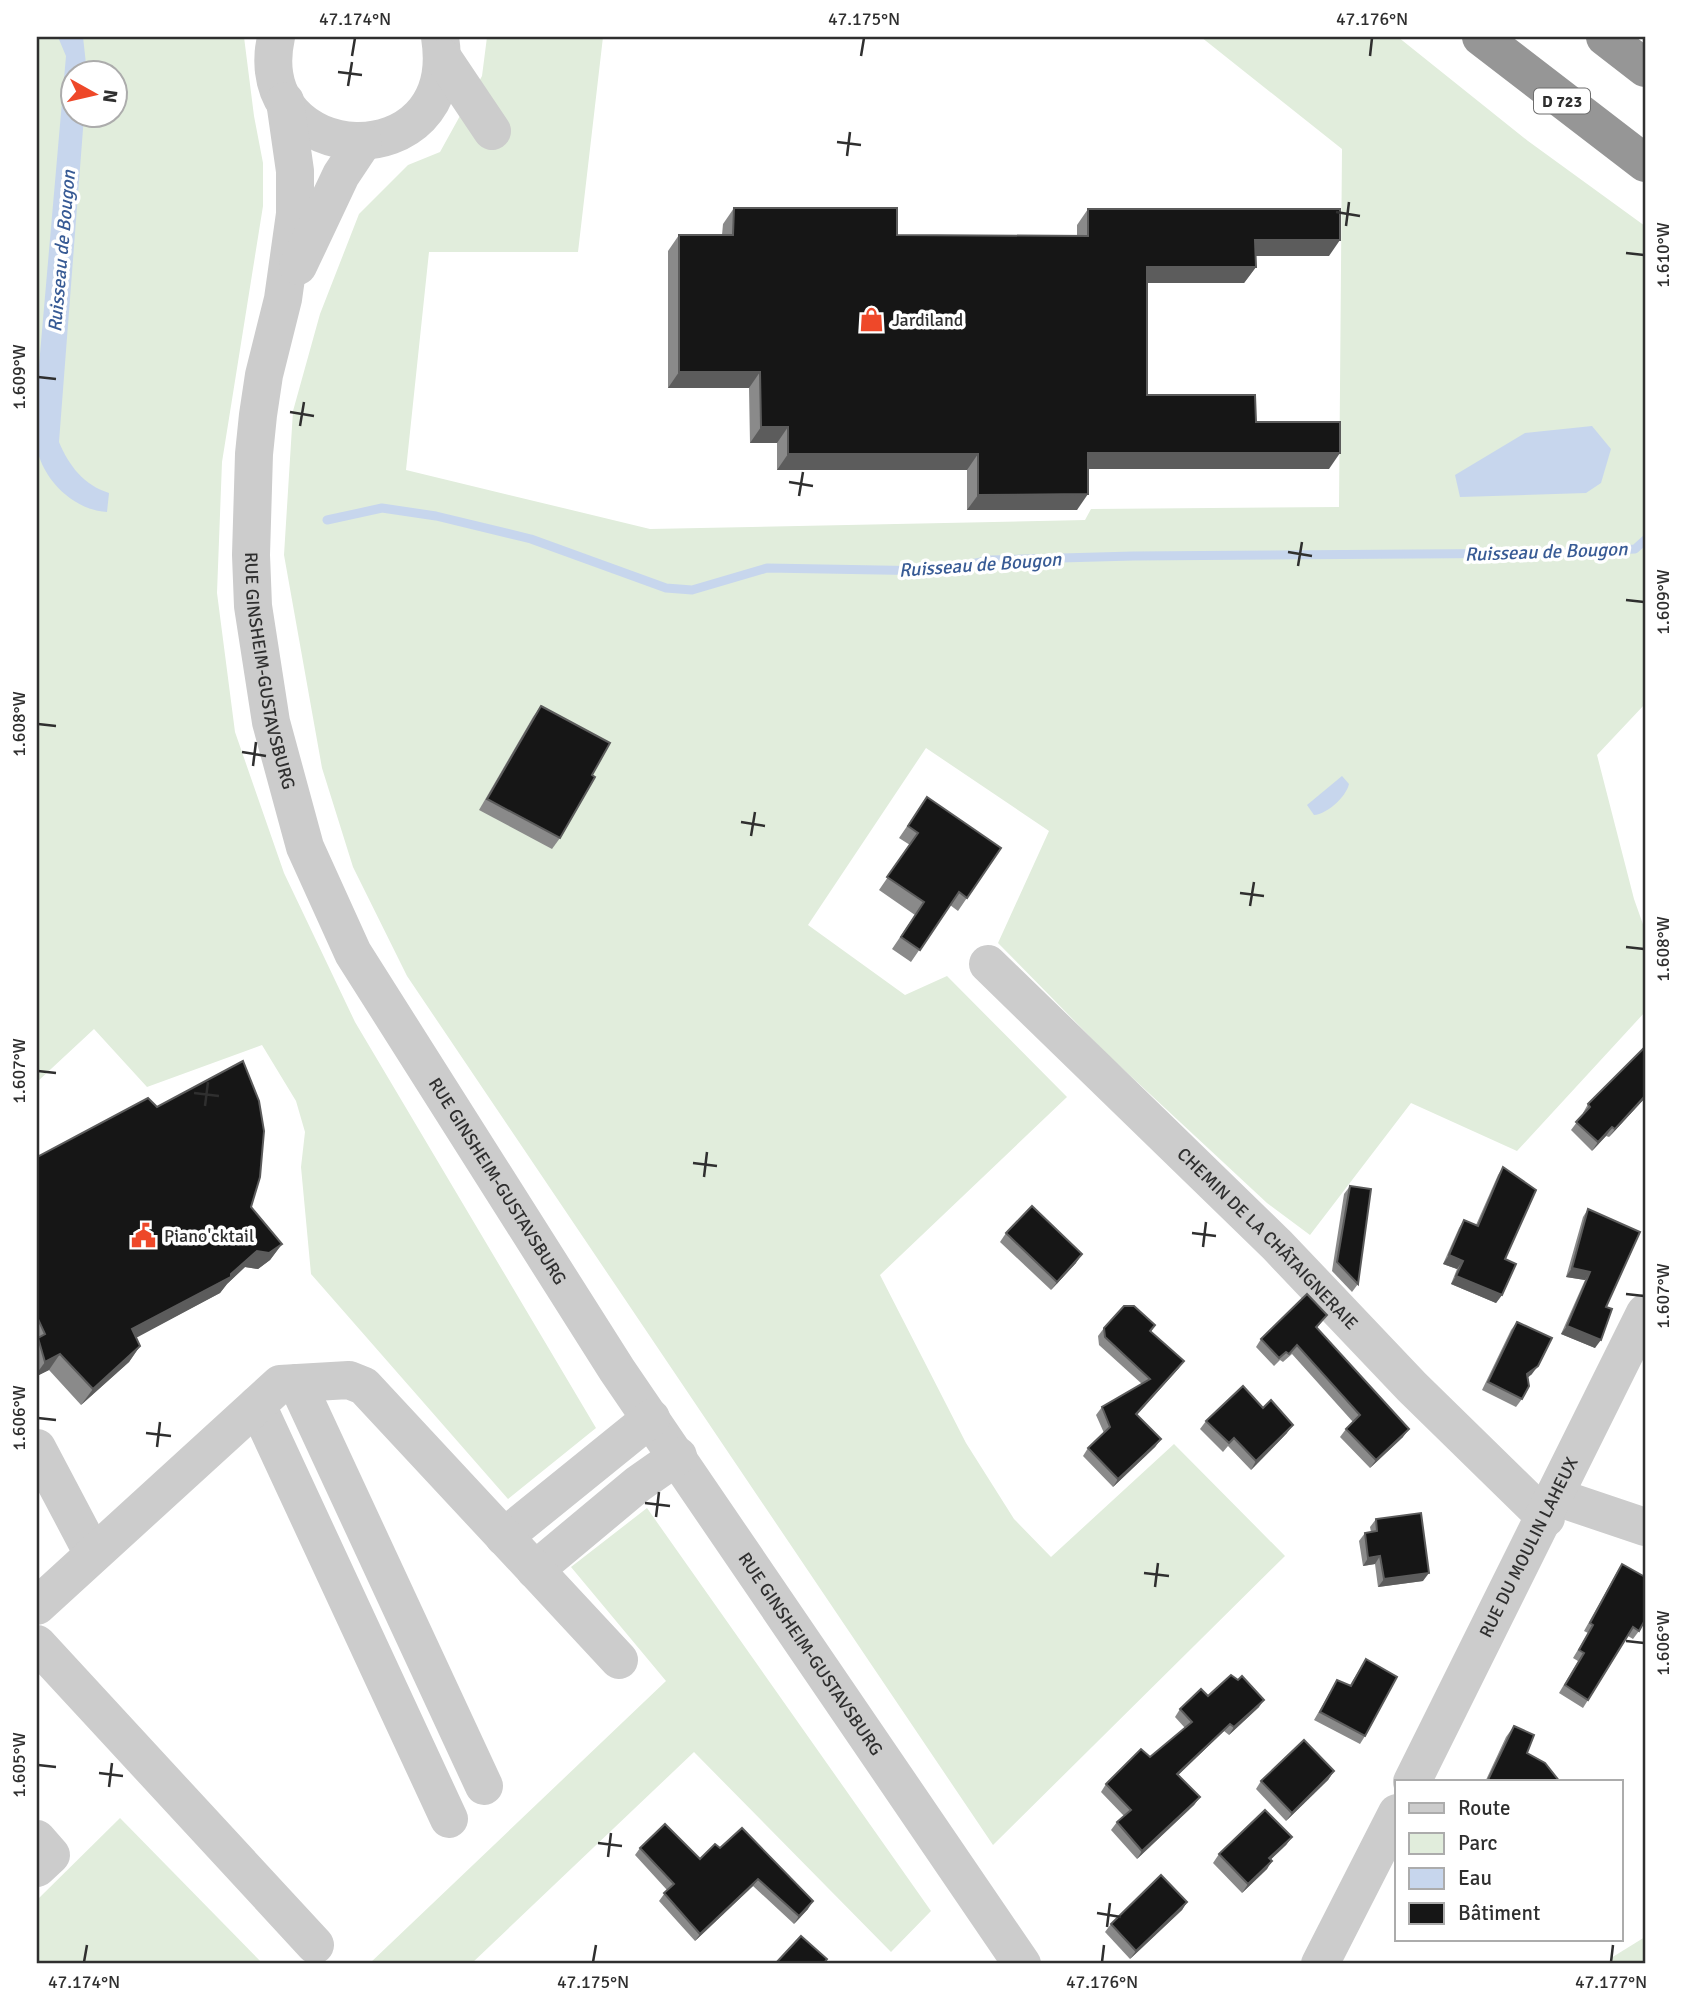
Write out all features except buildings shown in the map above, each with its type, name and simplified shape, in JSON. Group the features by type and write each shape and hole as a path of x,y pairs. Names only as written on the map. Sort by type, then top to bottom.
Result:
{"highway":[{"name":"D 723","path":"1481,37 1645,163"},
{"path":"1605,37 1645,68"}],"street":[{"path":"276,37 274,69 285,101 298,118 315,131 341,141 378,140 399,132 422,113 438,87 441,48"},
{"path":"441,48 492,131"},
{"name":"RUE GINSHEIM-GUSTAVSBURG","path":"285,101 295,172 295,214 283,299 264,374 258,415 252,477 251,555 259,657 271,722 305,846 353,953 610,1358 1023,1964"},
{"name":"RUE GINSHEIM-GUSTAVSBURG","path":"283,299 341,175 363,142"},
{"name":"CHEMIN DE LA CHÂTAIGNERAIE","path":"988,964 1277,1245 1412,1387 1551,1507"},
{"name":"RUE DU MOULIN LAHEUX","path":"1413,1780 1551,1507 1645,1313"},
{"path":"37,1606 280,1384 349,1380 364,1386 620,1660"},
{"path":"297,1383 484,1786"},
{"path":"257,1405 449,1819"},
{"path":"504,1537 651,1418"},
{"path":"37,1448 93,1554"},
{"path":"535,1570 638,1485 678,1456"},
{"path":"1551,1507 1645,1527"},
{"path":"37,1644 315,1945"},
{"path":"1320,1964 1395,1817"},
{"path":"37,1839 51,1855 37,1868"}],"green space":[{"path":"37,37 244,37 263,163 263,206 222,462 217,593 235,732 284,873 355,1022 596,1428 508,1499 311,1274 301,1167 305,1132 296,1101 262,1045 147,1087 94,1029 37,1082"},
{"path":"487,37 603,37 578,252 429,252 406,470 650,529 1085,520 1091,509 1339,507 1342,149 1201,37 1398,37 1528,141 1645,226 1645,704 1597,755 1634,899 1645,930 1645,1012 1517,1151 1411,1103 1310,1235 1267,1203 1108,1055 998,943 1049,831 926,748 808,925 905,995 947,976 1067,1097 880,1275 966,1443 1014,1519 1051,1557 1174,1444 1285,1556 993,1845 407,976 353,867 322,768 284,555 293,411 320,314 359,214 408,165 440,152 482,76"},
{"path":"647,1508 931,1911 891,1952 694,1752 471,1964 369,1964 666,1681 571,1567"},
{"path":"120,1818 263,1964 37,1964 37,1900"},
{"path":"1645,1937 1645,1964 1615,1964 1611,1958"}],"water":[{"path":"58,37 83,37 86,60 66,60"},
{"path":"60,125 60,130 83,130 59,442 78,474 109,493 107,512 83,506 72,500 46,472 37,449 37,388"},
{"path":"1592,426 1611,449 1601,483 1586,493 1460,497 1455,475 1525,433"},
{"path":"1342,776 1349,784 1344,794 1330,808 1314,815 1307,805"}],"waterway":[{"name":"Ruisseau de Bougon","path":"327,520 382,508 436,516 531,539 666,588 692,590 767,568 936,571 991,560 1133,556 1557,553 1635,549 1645,540"}],"place":[{"name":"Jardiland","path":"872,320"},
{"name":"Piano'cktail","path":"144,1236"}]}
